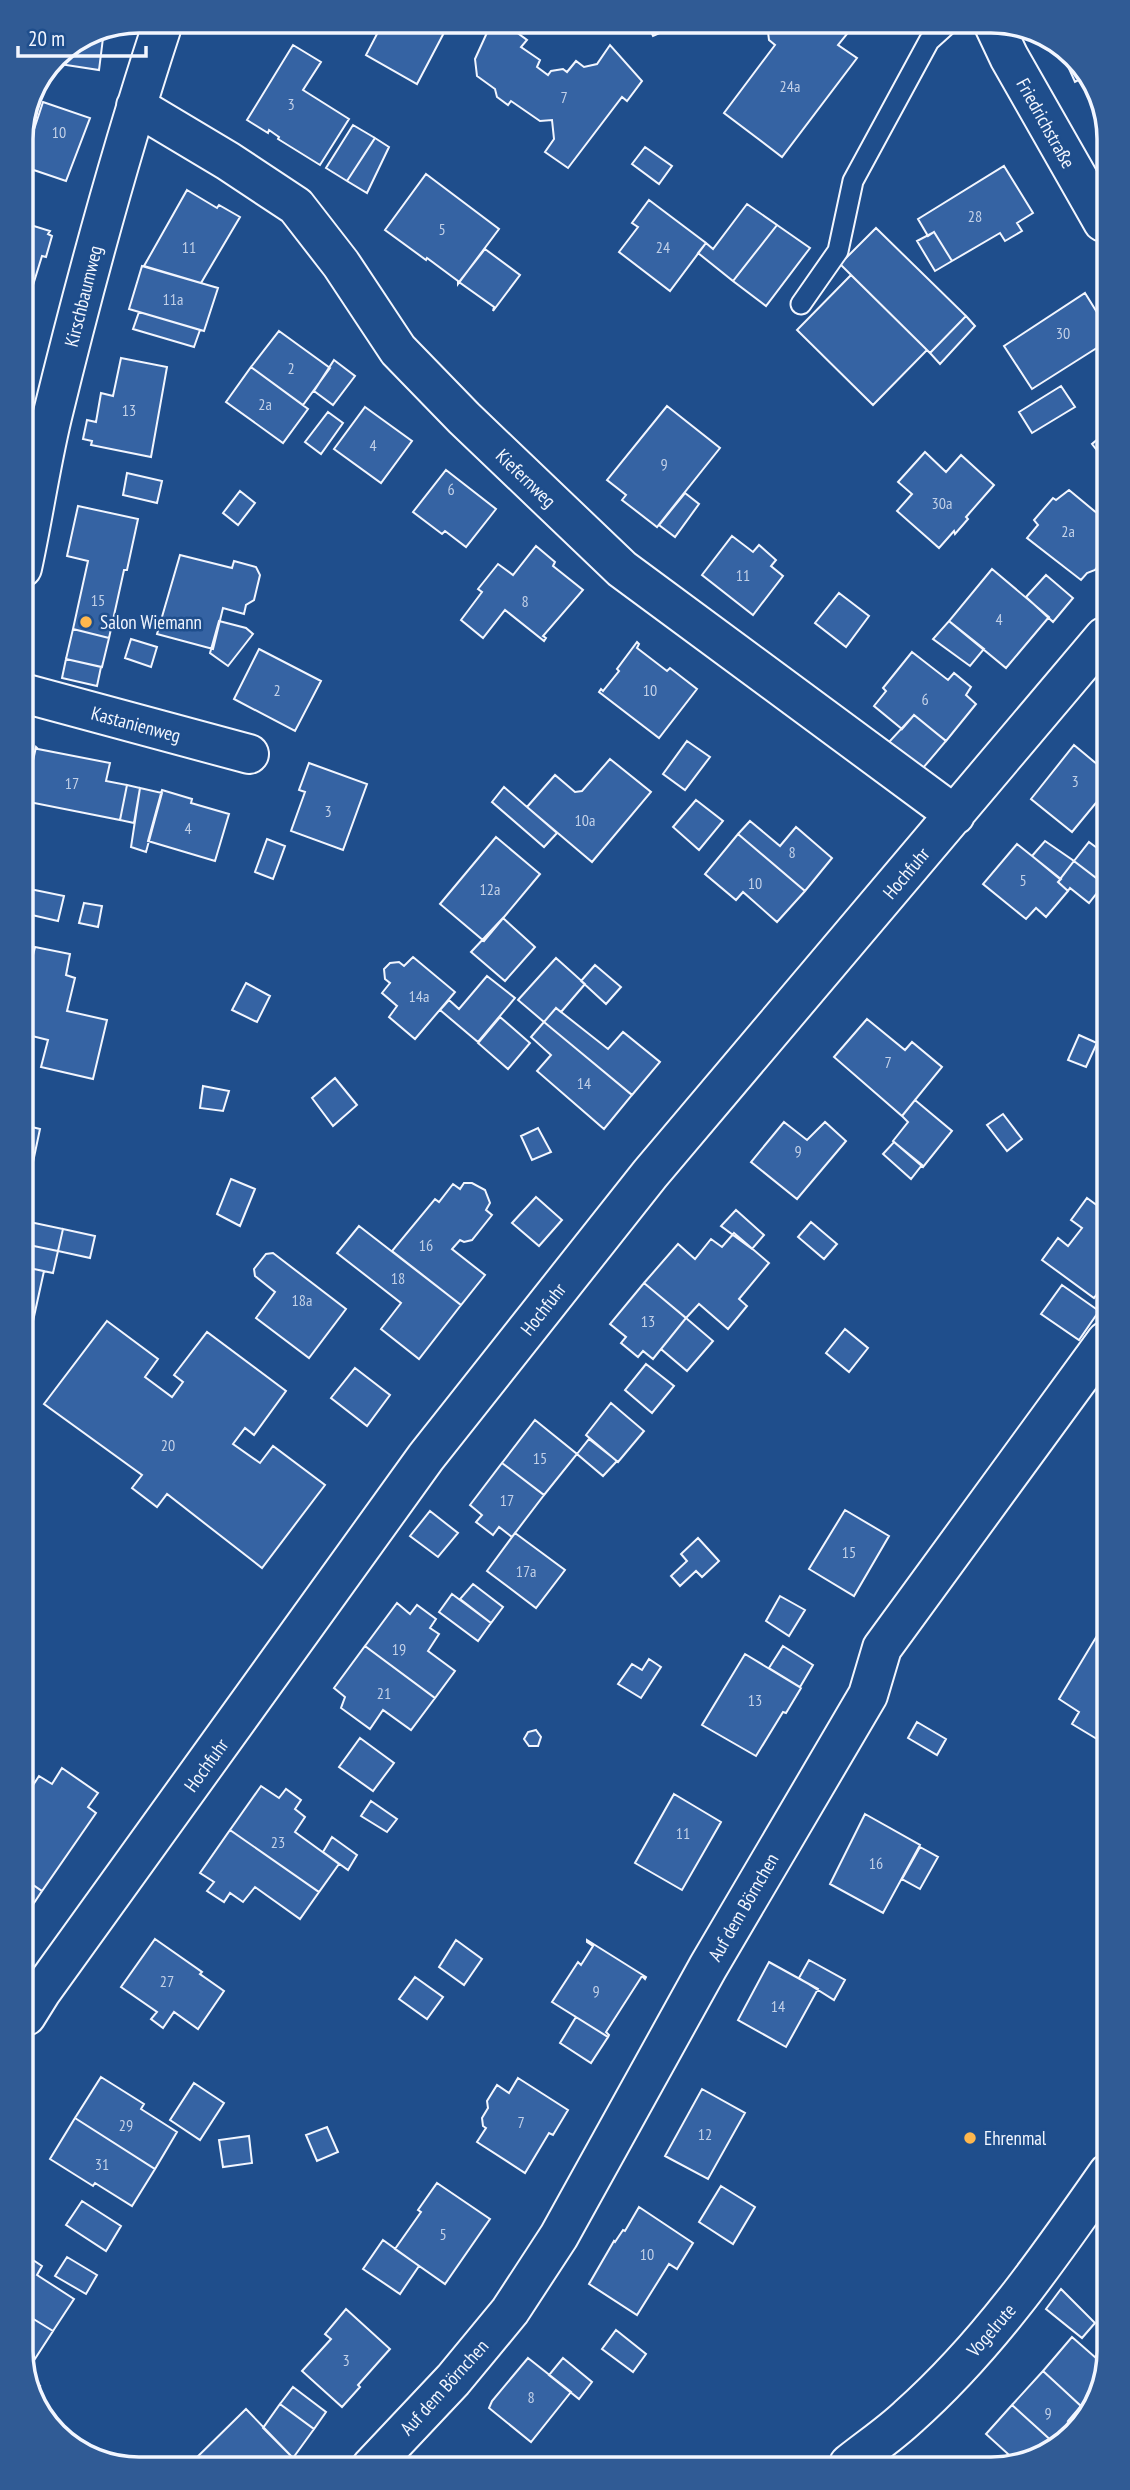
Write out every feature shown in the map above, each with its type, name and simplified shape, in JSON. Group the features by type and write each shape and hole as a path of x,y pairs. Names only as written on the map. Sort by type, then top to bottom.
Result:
{"street":[{"name":"Kirschbaumweg","path":"33,512 51,420 97,243 160,33"},
{"name":"Friedrichstraße","path":"998,33 1097,211"},
{"name":"Kiefernweg","path":"136,106 228,160 296,205 341,264 398,351 622,569 955,815"},
{"name":"Hochfuhr","path":"33,2005 426,1457 650,1174 1097,645"},
{"name":"Kastanienweg","path":"33,696 249,754"},
{"name":"Auf dem Börnchen","path":"380,2457 453,2380 510,2311 559,2236 708,1967 868,1695 882,1648 1097,1353"},
{"name":"Vogelrute","path":"858,2457 909,2417 1007,2313 1097,2188"}],"lane":[{"path":"801,304 838,251 853,181 929,41 938,33"}],"building":[{"path":"375,33 444,33 417,84 366,55 377,34"},
{"path":"487,33 518,33 527,40 521,47 540,60 537,67 548,75 551,71 563,69 567,72 576,61 584,67 597,64 610,45 642,81 627,101 622,97 568,168 545,152 554,139 552,120 540,121 511,101 508,105 497,97 495,89 477,76 475,59"},
{"path":"768,33 846,33 838,45 857,58 782,157 724,113 775,45 769,40"},
{"path":"103,40 99,70 65,65 81,51"},
{"path":"293,45 321,62 303,90 349,119 320,165 278,139 279,137 269,130 268,133 247,120"},
{"path":"1068,67 1078,80 1075,82"},
{"path":"43,102 90,118 66,181 33,170 33,132"},
{"path":"353,125 375,138 347,181 326,168"},
{"path":"375,138 389,147 367,193 347,181"},
{"path":"645,147 672,166 659,184 632,164"},
{"path":"1004,166 1033,213 1017,223 1022,231 1005,241 1000,233 952,261 934,232 928,236 918,219"},
{"path":"426,174 499,229 458,284 458,281 427,258 426,260 385,230"},
{"path":"187,190 217,208 219,205 240,217 201,283 144,266"},
{"path":"649,200 706,243 670,291 619,252 638,227 632,223"},
{"path":"747,204 777,225 733,281 698,253 706,243 713,249"},
{"path":"777,225 810,248 766,306 733,281"},
{"path":"33,226 50,231 48,234 52,236 46,257 42,256 33,285"},
{"path":"876,228 966,316 930,353 840,264"},
{"path":"934,232 952,261 935,271 917,241"},
{"path":"485,249 520,275 493,311 494,307 459,282"},
{"path":"142,266 218,288 204,331 129,309"},
{"path":"851,275 927,350 873,405 797,330"},
{"path":"1085,293 1097,312 1097,348 1032,389 1004,346"},
{"path":"139,312 200,330 194,347 133,329"},
{"path":"966,316 975,326 940,364 930,353"},
{"path":"279,331 330,368 303,405 251,367"},
{"path":"121,358 167,367 151,457 91,445 92,441 83,439 87,420 96,422 101,393 113,396"},
{"path":"334,360 355,376 333,405 314,391"},
{"path":"251,367 308,409 283,443 226,402"},
{"path":"1061,386 1075,407 1032,433 1019,412"},
{"path":"667,406 720,448 657,527 622,500 626,495 607,480"},
{"path":"365,407 412,441 381,483 334,449"},
{"path":"328,412 343,423 321,454 305,442"},
{"path":"925,452 946,472 961,455 994,485 955,534 954,531 939,548 897,511 912,494 898,482"},
{"path":"446,470 496,509 466,547 445,531 442,534 413,512"},
{"path":"127,473 162,481 157,503 123,495"},
{"path":"1069,490 1097,513 1097,568 1081,580 1027,538 1038,525 1034,520 1053,498 1056,500"},
{"path":"240,491 255,503 238,525 223,513"},
{"path":"685,493 699,504 675,537 659,525"},
{"path":"78,506 138,519 109,638 73,629 88,561 67,556"},
{"path":"732,536 753,552 759,545 776,560 771,566 783,576 753,615 702,575"},
{"path":"536,546 555,562 553,566 583,590 543,636 546,638 544,641 505,610 483,638 461,620 482,592 478,589 498,564 513,575"},
{"path":"180,555 232,568 234,561 256,567 260,575 254,600 246,605 244,614 223,608 213,649 157,634"},
{"path":"992,569 1049,617 1006,668 949,621"},
{"path":"1046,575 1073,598 1053,622 1026,597"},
{"path":"839,593 869,616 846,647 815,623"},
{"path":"219,621 246,628 253,634 228,666 210,653"},
{"path":"949,621 984,649 970,666 933,639"},
{"path":"73,629 109,638 102,667 66,659"},
{"path":"131,639 157,647 151,667 125,658"},
{"path":"637,642 637,648 667,671 670,668 697,689 659,738 599,692 601,689 603,691 619,671 617,669"},
{"path":"259,649 321,681 295,731 234,699"},
{"path":"912,652 948,680 954,673 971,687 966,695 976,704 946,741 914,715 902,729 874,706 886,691 883,688"},
{"path":"66,659 101,667 97,686 62,678"},
{"path":"914,715 946,741 923,768 889,742"},
{"path":"687,741 710,757 685,790 663,774"},
{"path":"1074,745 1097,764 1097,802 1072,832 1031,799"},
{"path":"36,747 110,763 106,781 127,785 120,820 33,803 33,760"},
{"path":"610,759 651,792 592,862 527,807 555,775 575,792 582,791"},
{"path":"309,763 367,784 343,850 291,831 305,792 299,790"},
{"path":"127,785 140,788 134,823 120,820"},
{"path":"504,787 557,833 544,847 492,802"},
{"path":"140,788 162,793 146,852 131,847"},
{"path":"162,790 192,799 191,803 229,814 215,861 148,841"},
{"path":"696,800 723,821 699,850 673,827"},
{"path":"750,821 780,846 796,827 832,858 805,891 738,834"},
{"path":"738,834 805,891 777,922 743,892 736,900 705,874"},
{"path":"496,837 540,874 484,941 440,904"},
{"path":"267,839 285,846 273,879 255,872"},
{"path":"1045,841 1074,861 1060,879 1032,856"},
{"path":"1089,842 1097,848 1097,879 1074,861"},
{"path":"1017,844 1061,879 1058,882 1068,891 1046,917 1036,908 1026,919 983,884"},
{"path":"1074,861 1097,879 1097,893 1089,903 1058,882"},
{"path":"33,890 64,896 58,921 33,915"},
{"path":"84,903 102,906 98,927 79,923"},
{"path":"503,918 535,947 505,981 471,952"},
{"path":"35,947 70,954 66,975 75,978 67,1011 107,1020 93,1079 41,1067 48,1040 33,1036"},
{"path":"413,957 455,992 415,1039 389,1017 397,1006 382,993 390,983 385,979 384,969 390,963 399,962 404,966"},
{"path":"556,958 585,984 561,1012 556,1008 544,1022 518,1000"},
{"path":"595,965 621,987 606,1004 581,981"},
{"path":"487,976 515,998 478,1042 440,1010 449,1000 459,1009"},
{"path":"246,983 270,996 257,1022 232,1010"},
{"path":"556,1008 608,1049 623,1032 660,1062 632,1095 544,1022"},
{"path":"500,1017 530,1043 508,1069 478,1043"},
{"path":"867,1019 905,1050 912,1042 942,1067 902,1116 834,1057"},
{"path":"544,1022 632,1095 604,1129 537,1071 551,1055 531,1037"},
{"path":"1079,1035 1097,1043 1086,1067 1068,1060"},
{"path":"335,1078 357,1105 333,1126 312,1098"},
{"path":"203,1086 229,1091 223,1111 200,1108"},
{"path":"915,1100 952,1131 923,1167 893,1141 908,1122 902,1116"},
{"path":"1003,1114 1022,1139 1007,1151 987,1125"},
{"path":"784,1122 807,1140 825,1122 846,1141 797,1199 751,1162"},
{"path":"33,1127 40,1129 33,1162"},
{"path":"538,1128 551,1152 532,1160 521,1136"},
{"path":"894,1142 922,1165 911,1179 883,1154"},
{"path":"231,1179 255,1189 240,1226 217,1214"},
{"path":"464,1183 472,1183 485,1190 490,1203 486,1210 492,1215 472,1240 460,1240 452,1249 485,1275 461,1305 392,1251 435,1199 439,1202 453,1184 460,1189"},
{"path":"536,1197 562,1220 539,1246 512,1223"},
{"path":"1087,1198 1097,1205 1097,1294 1094,1298 1042,1260 1058,1238 1068,1246 1082,1228 1071,1220"},
{"path":"736,1210 764,1235 752,1249 721,1226"},
{"path":"811,1222 837,1244 824,1259 798,1237"},
{"path":"33,1223 63,1229 58,1251 33,1246"},
{"path":"359,1226 461,1305 419,1359 381,1329 401,1303 337,1253"},
{"path":"63,1229 95,1236 90,1258 58,1251"},
{"path":"734,1233 769,1263 739,1299 747,1306 728,1329 699,1304 686,1318 644,1283 678,1244 695,1259 711,1239 722,1247"},
{"path":"33,1246 58,1251 53,1273 33,1269"},
{"path":"273,1253 346,1309 309,1358 256,1318 275,1292 255,1276 254,1269 266,1254"},
{"path":"33,1269 44,1271 33,1321"},
{"path":"644,1283 686,1318 653,1359 643,1351 638,1357 621,1343 626,1337 610,1324"},
{"path":"1062,1285 1097,1310 1097,1314 1079,1340 1041,1314"},
{"path":"686,1318 713,1341 687,1371 661,1349"},
{"path":"107,1321 158,1359 145,1377 172,1397 183,1382 174,1375 207,1332 286,1391 254,1435 245,1428 233,1444 260,1463 273,1446 325,1485 262,1568 167,1494 157,1507 132,1488 142,1475 44,1404"},
{"path":"845,1329 868,1348 849,1372 826,1353"},
{"path":"646,1364 674,1386 652,1413 625,1390"},
{"path":"355,1368 390,1395 367,1426 331,1398"},
{"path":"611,1403 644,1431 618,1462 586,1435"},
{"path":"535,1420 577,1454 544,1495 502,1463"},
{"path":"589,1439 617,1461 603,1476 577,1454"},
{"path":"502,1463 544,1495 512,1537 499,1527 493,1535 476,1522 482,1515 470,1505"},
{"path":"845,1510 889,1536 854,1596 809,1569"},
{"path":"430,1511 458,1533 438,1557 410,1536"},
{"path":"515,1533 565,1570 536,1608 487,1571"},
{"path":"698,1538 719,1561 702,1577 696,1571 680,1586 671,1576 687,1561 681,1554"},
{"path":"473,1584 503,1607 491,1623 460,1599"},
{"path":"452,1594 491,1623 478,1641 439,1612"},
{"path":"780,1596 805,1610 789,1636 766,1621"},
{"path":"397,1603 410,1614 417,1605 436,1619 430,1628 439,1634 428,1651 455,1671 435,1698 365,1646"},
{"path":"1097,1636 1097,1739 1072,1724 1079,1712 1059,1699"},
{"path":"365,1646 435,1698 411,1730 383,1710 370,1729 341,1708 345,1697 334,1688"},
{"path":"783,1646 813,1665 800,1687 769,1668"},
{"path":"745,1654 801,1688 756,1756 702,1725"},
{"path":"649,1659 661,1667 641,1698 618,1684 632,1664 642,1670"},
{"path":"917,1722 946,1739 937,1755 908,1738"},
{"path":"536,1730 541,1737 538,1746 529,1746 524,1739 528,1732"},
{"path":"360,1738 394,1763 373,1791 339,1767"},
{"path":"62,1768 98,1793 88,1807 96,1813 42,1891 33,1885 33,1785 39,1776 52,1784"},
{"path":"261,1786 279,1798 286,1789 301,1800 295,1809 305,1817 295,1832 339,1864 319,1892 230,1830"},
{"path":"674,1794 721,1822 682,1890 635,1863"},
{"path":"371,1801 397,1819 387,1832 361,1816"},
{"path":"865,1814 920,1845 883,1913 830,1884"},
{"path":"230,1830 319,1892 300,1919 255,1887 243,1902 230,1893 224,1902 207,1891 214,1882 200,1873"},
{"path":"332,1837 357,1855 348,1870 323,1852"},
{"path":"920,1847 938,1857 920,1889 902,1879"},
{"path":"33,1885 42,1891 33,1904"},
{"path":"155,1939 224,1991 198,2029 174,2012 163,2028 151,2019 157,2012 121,1987"},
{"path":"456,1940 482,1959 464,1985 439,1967"},
{"path":"587,1940 646,1977 645,1979 642,1976 606,2032 608,2037 552,2002 578,1962 581,1965 593,1946"},
{"path":"809,1960 845,1980 834,2000 799,1978"},
{"path":"769,1962 818,1989 786,2047 738,2020"},
{"path":"415,1977 443,1997 427,2019 399,1999"},
{"path":"576,2017 608,2037 591,2063 560,2043"},
{"path":"101,2077 144,2104 141,2109 177,2132 155,2169 75,2118"},
{"path":"518,2078 568,2110 553,2135 549,2133 525,2173 477,2142 486,2128 482,2118 488,2108 487,2101 497,2085 509,2093"},
{"path":"194,2083 224,2103 200,2140 170,2120"},
{"path":"702,2089 745,2113 708,2179 665,2156"},
{"path":"75,2118 155,2169 132,2206 50,2159"},
{"path":"327,2127 338,2152 317,2161 306,2135"},
{"path":"249,2136 252,2163 223,2167 219,2140"},
{"path":"437,2183 490,2219 445,2284 395,2249"},
{"path":"721,2186 755,2207 733,2244 699,2222"},
{"path":"82,2201 121,2226 106,2251 66,2225"},
{"path":"639,2207 693,2243 677,2269 669,2264 637,2315 589,2284 614,2241 625,2231"},
{"path":"383,2240 419,2266 400,2294 363,2269"},
{"path":"67,2257 97,2275 86,2294 55,2276"},
{"path":"33,2260 42,2266 37,2275 74,2299 53,2331 33,2319"},
{"path":"1061,2289 1095,2323 1082,2338 1046,2309"},
{"path":"346,2309 390,2349 342,2407 302,2371 331,2339 325,2334"},
{"path":"33,2319 53,2331 34,2360"},
{"path":"616,2330 646,2354 633,2372 602,2349"},
{"path":"1072,2337 1096,2358 1091,2385 1081,2406 1043,2371"},
{"path":"528,2358 571,2392 531,2442 489,2408"},
{"path":"563,2358 592,2382 579,2399 549,2375"},
{"path":"1043,2371 1081,2406 1066,2426 1049,2439 1012,2405"},
{"path":"293,2387 326,2412 314,2429 280,2404"},
{"path":"280,2404 314,2429 292,2457 263,2428"},
{"path":"1012,2405 1049,2439 1009,2455 986,2434"},
{"path":"246,2409 292,2457 197,2457"}],"place":[{"name":"Salon Wiemann","path":"86,622"},
{"name":"Ehrenmal","path":"970,2138"}]}
